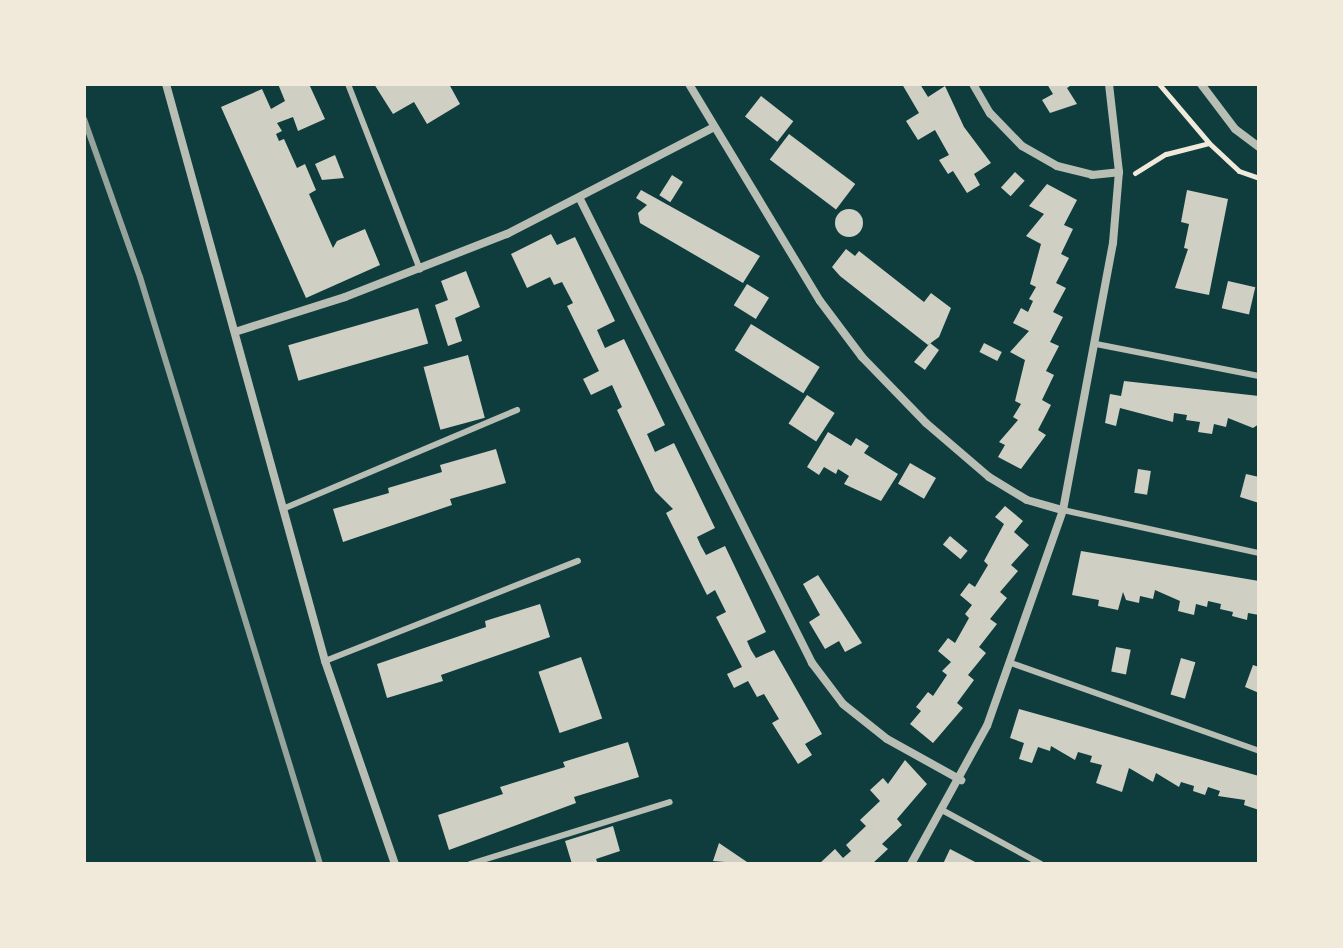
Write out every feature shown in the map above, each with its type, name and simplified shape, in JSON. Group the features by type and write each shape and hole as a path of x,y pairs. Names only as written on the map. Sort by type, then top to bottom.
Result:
{"street":[{"path":"166,84 238,331 325,661 395,864"},
{"path":"689,84 820,301 862,357 926,423 989,477 1027,500 1063,510"},
{"path":"973,84 990,113 1022,146 1057,166 1092,175 1119,172"},
{"path":"911,864 961,780 1011,663 1063,510 1096,344 1119,172 1109,84"},
{"path":"1201,84 1235,129 1259,147"},
{"path":"238,331 420,270 580,199 714,127"},
{"path":"580,199 812,663 843,704 887,739 961,780"}],"lane":[{"path":"348,84 420,270"},
{"path":"1096,344 1259,376"},
{"path":"285,508 517,410"},
{"path":"1063,510 1259,553"},
{"path":"325,661 578,561"},
{"path":"1011,663 1259,751"},
{"path":"470,864 670,802"},
{"path":"942,810 1041,864"}],"path":[{"path":"1159,84 1209,143 1239,171 1259,178"},
{"path":"1119,172 1141,174 1166,154 1209,143"}],"building":[{"path":"278,84 309,84 325,119 298,131 293,117 277,123 282,131 276,134 279,141 284,139 297,168 305,164 316,190 309,194 333,248 337,241 365,229 380,265 306,298 221,107 262,89 271,109 285,101"},
{"path":"374,84 449,84 460,104 427,124 414,102 393,114"},
{"path":"902,84 920,84 928,97 945,86 964,127 991,163 974,174 980,185 967,193 953,171 948,174 939,160 949,155 935,130 918,140 906,121 919,113"},
{"path":"1047,84 1073,84 1067,88 1077,104 1050,113 1042,100 1053,94"},
{"path":"761,96 793,121 777,142 745,116"},
{"path":"789,134 855,184 836,210 770,160"},
{"path":"335,155 344,178 322,180 315,164"},
{"path":"1015,172 1025,181 1011,196 1001,188"},
{"path":"672,175 683,182 670,202 659,195"},
{"path":"1047,184 1077,200 1064,225 1073,229 1061,254 1069,258 1056,283 1066,288 1053,312 1063,317 1050,342 1059,346 1046,371 1054,375 1042,400 1051,405 1038,430 1046,435 1021,469 998,457 1005,445 999,442 1018,420 1013,417 1021,404 1015,401 1025,360 1010,352 1029,331 1013,323 1021,308 1028,312 1033,301 1029,299 1036,287 1030,284 1041,244 1026,236 1044,214 1029,206"},
{"path":"641,190 760,256 743,283 640,223 638,213 647,205 636,198"},
{"path":"1187,190 1228,199 1209,295 1175,288 1188,249 1184,248 1189,224 1181,222"},
{"path":"849,209 859,213 863,223 859,233 849,237 839,233 835,223 839,213"},
{"path":"551,234 557,245 575,237 615,321 597,330 605,348 624,339 665,425 647,434 655,452 674,443 715,528 697,537 706,555 725,546 766,632 747,641 751,650 756,658 774,650 822,734 805,744 812,755 798,764 772,723 779,719 764,694 757,697 748,681 734,688 727,674 742,667 716,617 726,612 715,590 707,595 666,513 673,509 655,491 617,410 622,407 612,385 591,395 583,379 599,371 567,306 573,303 562,282 554,285 550,277 527,288 511,254"},
{"path":"846,249 855,256 859,251 924,302 931,293 951,308 939,337 928,345 840,276 832,267"},
{"path":"466,271 480,307 455,318 462,341 448,346 435,305 448,300 441,281"},
{"path":"1228,281 1255,287 1249,315 1222,308"},
{"path":"747,284 769,298 756,319 734,305"},
{"path":"418,308 428,344 298,381 288,345"},
{"path":"751,324 820,367 803,393 735,350"},
{"path":"930,343 939,350 925,370 914,362"},
{"path":"984,343 1002,352 997,361 979,352"},
{"path":"468,355 485,418 440,430 424,367"},
{"path":"1124,381 1259,396 1259,424 1253,428 1228,418 1226,427 1214,424 1212,434 1198,432 1200,422 1186,420 1187,415 1174,413 1173,422 1120,408 1116,426 1105,423 1110,394 1121,396"},
{"path":"807,395 835,413 816,441 788,424"},
{"path":"828,432 851,446 856,438 869,446 864,453 898,474 881,501 844,484 849,476 838,469 836,474 824,467 819,475 807,467"},
{"path":"496,449 506,483 450,499 452,505 343,542 333,509 389,493 388,488 442,472 440,465"},
{"path":"910,463 936,478 924,499 898,484"},
{"path":"1138,469 1151,471 1147,495 1134,493"},
{"path":"1246,474 1259,477 1259,503 1240,497"},
{"path":"1005,506 1023,521 1014,532 1029,545 1011,565 1018,571 1000,592 1007,598 990,619 997,624 979,647 986,653 968,675 974,680 957,703 963,708 933,743 910,724 921,711 916,707 928,692 933,696 947,675 942,671 951,662 938,651 948,638 955,643 969,618 965,614 972,605 960,595 969,583 975,587 988,565 984,561 1004,524 995,517"},
{"path":"950,536 968,551 961,559 943,544"},
{"path":"1081,551 1259,581 1259,615 1248,613 1247,620 1232,616 1233,612 1220,609 1221,604 1208,601 1207,607 1196,604 1194,615 1178,611 1180,601 1155,590 1153,599 1140,596 1139,603 1126,600 1123,592 1118,610 1098,606 1099,600 1072,595"},
{"path":"818,575 862,643 845,652 839,641 825,649 809,622 820,615 803,584"},
{"path":"540,604 550,637 441,675 443,681 387,698 377,664 486,627 485,621"},
{"path":"1116,647 1131,650 1126,674 1111,672"},
{"path":"581,657 602,718 560,733 538,672"},
{"path":"1181,658 1195,662 1185,699 1171,695"},
{"path":"1253,665 1259,667 1259,693 1245,687"},
{"path":"1019,709 1259,776 1259,810 1244,805 1245,800 1218,796 1220,791 1208,787 1205,795 1193,791 1194,786 1181,782 1179,787 1156,773 1153,782 1129,768 1122,792 1096,783 1102,765 1090,762 1092,756 1078,752 1075,760 1051,746 1050,751 1038,747 1032,763 1019,759 1024,743 1010,738"},
{"path":"628,742 639,777 574,797 576,803 449,850 438,815 503,794 500,787 565,767 563,762"},
{"path":"905,760 927,784 897,819 902,825 882,844 888,849 872,864 819,864 835,849 843,858 851,851 846,845 866,826 860,820 880,801 870,790 883,778 888,784"},
{"path":"613,826 620,851 596,859 598,864 572,864 565,841"},
{"path":"719,843 750,864 713,861"},
{"path":"950,849 979,864 943,864"}],"railway":[{"path":"84,119 140,277 320,864"}]}
